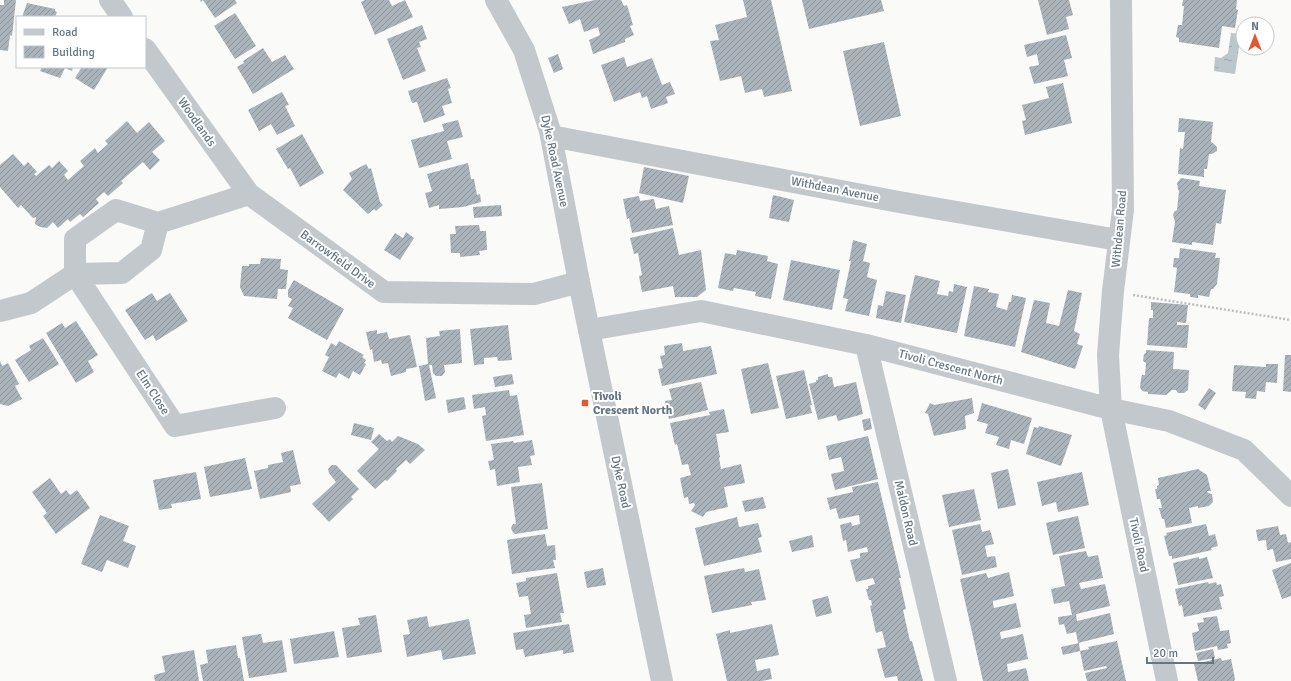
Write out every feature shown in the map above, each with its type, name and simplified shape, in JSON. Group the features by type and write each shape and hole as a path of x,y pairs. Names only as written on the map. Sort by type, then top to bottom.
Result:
{"street":[{"path":"110,0 121,16"},
{"name":"Dyke Road Avenue","path":"496,0 524,50 551,136 579,282"},
{"name":"Withdean Road","path":"1112,409 1108,355 1118,240 1123,210 1121,0"},
{"name":"Woodlands","path":"146,50 248,194"},
{"name":"Withdean Avenue","path":"551,136 899,202 1118,240"},
{"path":"75,274 75,239 116,210 158,223 248,194"},
{"name":"Barrowfield Drive","path":"248,194 384,292 534,294 579,282"},
{"path":"0,311 31,304 75,274 122,273 151,250 158,223"},
{"name":"Elm Close","path":"75,274 175,426 275,408"},
{"name":"Dyke Road","path":"579,282 658,680"},
{"name":"Tivoli Crescent North","path":"589,330 701,311 866,345 1112,409 1169,421 1244,450 1291,496"},
{"name":"Maldon Road","path":"866,345 946,681"},
{"name":"Tivoli Road","path":"1112,409 1168,681"}],"path":[{"path":"1113,291 1291,320"}],"water":[{"path":"1231,33 1235,33 1235,56 1238,56 1235,74 1214,71 1215,57 1221,58 1228,53"}],"building":[{"path":"4,0 16,0 12,36 10,35 8,51 0,50 0,5 4,5"},
{"path":"203,0 235,0 237,3 215,18"},
{"path":"365,0 389,0 392,6 405,0 413,17 375,35 361,2"},
{"path":"595,0 621,0 624,6 627,5 633,25 630,26 634,35 625,39 625,42 593,54 589,40 600,35 598,27 584,32 580,19 569,24 562,7"},
{"path":"743,0 771,0 792,91 764,97 762,89 745,93 741,76 720,81 710,41 719,40 715,25 747,17"},
{"path":"802,0 881,0 884,11 809,29"},
{"path":"1038,0 1069,0 1073,15 1066,17 1069,29 1047,35"},
{"path":"1183,0 1237,0 1236,9 1238,10 1237,16 1235,16 1235,28 1222,26 1219,48 1179,42 1179,38 1176,37 1178,25 1182,25 1184,6 1182,6"},
{"path":"27,3 55,9 57,12 55,16 22,16"},
{"path":"235,13 256,46 235,59 214,26"},
{"path":"422,25 427,39 419,42 421,47 417,48 426,71 403,80 387,39"},
{"path":"1066,35 1072,58 1064,60 1068,76 1034,84 1029,67 1039,65 1037,54 1027,57 1024,45"},
{"path":"884,42 901,116 860,126 843,51"},
{"path":"263,48 272,62 285,55 294,69 253,94 237,67 244,63 243,61"},
{"path":"558,54 563,69 554,73 548,58"},
{"path":"624,57 627,67 652,58 662,85 670,82 675,94 666,97 668,103 651,109 647,96 642,98 640,92 614,102 601,65"},
{"path":"42,68 65,68 60,78 40,71"},
{"path":"65,68 73,68 72,71"},
{"path":"81,68 107,68 94,90 75,78"},
{"path":"447,78 451,88 448,89 452,103 442,106 445,115 424,123 417,102 412,103 408,91"},
{"path":"1063,83 1072,123 1025,135 1022,121 1026,120 1022,105 1049,98 1046,87"},
{"path":"282,92 289,105 285,106 295,126 277,135 271,124 259,131 248,110"},
{"path":"1179,118 1213,122 1211,142 1217,147 1217,151 1209,154 1207,169 1204,169 1204,177 1178,174 1180,148 1183,149 1185,132 1178,132"},
{"path":"458,120 463,137 447,141 452,159 419,168 411,140 444,131 442,124"},
{"path":"127,121 137,133 149,122 165,141 152,152 160,160 150,170 143,162 121,181 123,183 108,196 104,192 96,199 99,203 83,217 80,214 70,222 68,219 58,228 53,222 47,228 40,227 35,224 36,217 33,218 21,205 18,208 0,187 0,165 13,154 24,166 28,162 37,172 34,174 36,176 49,165 52,168 59,161 68,171 64,175 68,180 84,166 80,161 95,148 98,153 108,144 105,141"},
{"path":"302,134 324,173 300,187 290,168 288,169 276,149"},
{"path":"468,163 471,179 474,179 477,195 480,194 481,202 463,207 439,209 439,205 429,208 425,193 432,191 427,174"},
{"path":"366,164 369,169 371,168 380,202 383,205 376,211 374,209 368,214 343,190 352,179 349,173"},
{"path":"644,167 689,176 683,203 639,193"},
{"path":"1181,178 1200,181 1199,186 1226,190 1221,224 1216,223 1213,245 1192,242 1192,245 1172,242 1175,222 1173,215 1177,210 1179,191 1177,183"},
{"path":"773,195 794,200 789,222 769,218"},
{"path":"639,196 640,201 654,199 656,209 669,206 673,225 632,233 629,218 627,219 623,199"},
{"path":"501,205 502,216 474,218 473,207"},
{"path":"479,225 480,231 486,231 487,250 479,251 480,255 460,257 460,253 451,253 450,234 456,234 455,226"},
{"path":"673,228 679,255 701,250 706,290 697,297 675,297 673,286 642,292 639,276 642,275 638,253 634,254 630,238"},
{"path":"406,232 414,238 400,260 384,250 395,233 403,238"},
{"path":"853,240 867,244 863,261 870,263 867,277 877,280 869,316 845,311 848,299 843,298 851,261 849,261"},
{"path":"1180,248 1216,253 1215,258 1220,258 1217,284 1213,289 1211,289 1209,297 1198,295 1198,298 1190,297 1190,294 1174,292 1177,268 1173,267 1174,258 1179,258"},
{"path":"737,250 768,256 767,261 778,264 771,299 755,296 756,292 734,288 733,291 718,288 725,253 736,255"},
{"path":"261,258 281,259 280,269 288,270 286,289 278,289 277,299 244,296 240,287 242,266 249,266 249,264 260,264"},
{"path":"791,260 840,270 832,310 783,300"},
{"path":"915,275 940,281 937,294 948,296 949,291 953,292 954,284 967,287 957,333 904,322"},
{"path":"294,280 344,309 327,340 288,318 293,308 288,306 292,299 288,297 288,290"},
{"path":"974,286 989,289 988,292 999,294 996,307 1007,310 1009,302 1011,302 1012,295 1026,298 1015,347 964,336"},
{"path":"1068,290 1082,293 1074,331 1080,334 1077,344 1083,346 1075,369 1021,352 1034,300 1050,303 1046,323 1059,326"},
{"path":"886,291 906,295 901,323 876,318 878,305 883,306"},
{"path":"152,293 157,301 170,293 188,321 156,341 153,335 145,340 125,310"},
{"path":"1151,302 1188,305 1186,323 1177,322 1177,325 1189,325 1187,348 1147,345 1149,318 1153,318"},
{"path":"76,321 98,355 88,361 94,372 76,383 46,333 62,323 65,328"},
{"path":"508,325 512,360 498,361 497,357 484,358 484,364 474,365 470,329"},
{"path":"460,329 462,363 444,365 445,372 442,376 436,376 433,373 432,365 429,365 436,398 425,401 419,366 428,364 426,338 440,336 439,331"},
{"path":"377,330 377,334 387,332 389,339 410,335 417,367 406,369 406,372 391,376 388,363 382,364 381,360 374,362 372,349 370,350 366,332"},
{"path":"43,338 59,364 29,382 15,360 31,350 29,346"},
{"path":"339,341 364,355 362,357 366,360 364,363 366,364 360,375 353,371 349,379 339,373 336,378 322,371 329,357 325,355 331,343 336,346"},
{"path":"682,343 683,351 711,346 717,374 662,386 658,369 663,368 660,356 665,355 664,346"},
{"path":"1146,350 1174,352 1173,369 1189,370 1188,390 1184,393 1178,393 1176,390 1172,390 1166,395 1148,394 1148,392 1142,391 1140,387 1142,375 1145,375 1146,363 1143,361"},
{"path":"1285,355 1291,355 1291,392 1283,391"},
{"path":"0,361 2,366 8,363 19,384 15,386 22,399 8,406 0,404"},
{"path":"768,363 779,408 751,414 741,369"},
{"path":"1266,364 1278,364 1277,383 1266,382 1265,392 1257,391 1256,399 1245,398 1246,392 1232,391 1234,365 1266,367"},
{"path":"804,370 812,405 810,405 812,413 786,419 776,376"},
{"path":"512,374 514,384 495,387 493,377"},
{"path":"828,374 828,377 832,377 834,387 856,382 863,414 838,421 836,415 818,420 809,384 816,382 818,377"},
{"path":"701,382 708,410 669,419 665,401 672,400 669,389"},
{"path":"1209,388 1216,393 1205,410 1198,405"},
{"path":"509,390 510,396 517,395 524,435 486,441 482,416 486,415 485,407 474,409 472,395"},
{"path":"464,397 466,409 448,413 446,400"},
{"path":"972,398 974,413 965,416 966,429 934,436 928,414 925,413 930,403 934,405"},
{"path":"982,403 1032,418 1024,444 1011,440 1009,449 996,445 999,437 985,433 988,424 977,421"},
{"path":"724,409 729,432 716,434 721,469 741,464 745,483 724,487 728,507 706,512 703,517 691,511 695,505 694,503 689,504 688,497 684,498 680,478 691,475 688,464 682,465 677,444 675,445 670,423 710,415 709,412"},
{"path":"870,418 872,429 864,431 862,420"},
{"path":"354,423 374,428 371,440 351,435"},
{"path":"1039,426 1072,435 1061,466 1026,454 1034,427 1038,428"},
{"path":"379,434 387,441 390,439 392,442 398,436 418,444 425,450 410,464 406,460 396,469 397,471 387,481 385,480 375,489 357,471 379,449 371,442"},
{"path":"868,436 878,479 835,490 831,474 844,471 843,465 841,457 829,460 826,446"},
{"path":"532,440 535,455 530,456 532,465 518,467 520,482 497,486 495,469 490,470 488,461 494,460 491,444 513,441 514,443"},
{"path":"293,450 301,484 290,486 291,492 260,499 254,471 268,468 268,465 283,462 281,453"},
{"path":"245,458 252,489 210,497 204,467"},
{"path":"332,465 336,465 359,489 351,497 353,499 329,522 312,504 336,482 329,473 328,469"},
{"path":"1008,469 1016,505 998,509 991,473"},
{"path":"1198,469 1207,475 1211,491 1207,491 1208,493 1212,494 1213,502 1209,506 1189,508 1192,523 1166,528 1159,508 1162,508 1160,499 1157,499 1155,489 1157,489 1157,486 1159,485 1158,478"},
{"path":"196,472 201,499 171,504 172,508 159,510 153,480"},
{"path":"1082,472 1089,505 1058,512 1056,502 1042,506 1037,482"},
{"path":"50,478 61,494 66,490 70,495 77,490 90,508 56,534 43,516 47,513 32,492"},
{"path":"878,482 901,578 899,578 906,609 903,610 910,641 912,641 923,681 898,681 897,676 885,678 877,649 886,647 882,631 876,633 870,606 872,605 871,600 869,600 866,589 868,589 868,586 875,584 873,578 856,582 850,560 860,558 860,553 868,552 867,547 848,552 846,540 843,541 840,525 851,522 852,526 860,524 859,515 839,519 836,508 830,510 827,498 853,492 852,487"},
{"path":"542,483 548,529 515,534 511,528 513,524 516,524 511,487"},
{"path":"974,489 981,520 949,527 942,495"},
{"path":"763,497 766,508 745,512 742,501"},
{"path":"100,515 129,526 123,541 136,546 128,568 107,560 102,572 81,564"},
{"path":"1078,516 1085,548 1053,555 1046,523"},
{"path":"737,517 739,527 758,523 762,537 758,538 762,552 704,566 695,528"},
{"path":"980,524 982,532 990,530 994,544 985,546 987,557 995,556 997,567 962,575 952,530"},
{"path":"1206,524 1209,536 1215,534 1218,546 1211,548 1212,550 1172,559 1172,556 1169,556 1164,536 1167,535 1166,533"},
{"path":"1278,526 1280,535 1286,534 1288,543 1291,542 1291,559 1276,562 1273,549 1267,550 1266,540 1258,541 1256,530"},
{"path":"545,534 547,546 555,545 556,560 553,560 555,568 512,574 507,540"},
{"path":"812,535 814,547 792,552 789,541"},
{"path":"1086,551 1088,557 1098,555 1103,578 1079,583 1081,589 1105,584 1110,606 1076,614 1077,621 1110,613 1114,634 1078,643 1076,632 1067,634 1064,624 1059,625 1058,617 1072,615 1069,601 1054,604 1051,589 1065,586 1059,556"},
{"path":"1199,557 1199,559 1207,557 1213,578 1178,585 1173,563"},
{"path":"1291,563 1291,596 1282,599 1272,570"},
{"path":"603,568 606,585 587,588 584,572"},
{"path":"744,568 745,572 759,569 766,600 751,602 752,605 712,613 704,576"},
{"path":"1009,572 1014,596 993,601 993,604 994,608 1016,603 1021,627 1000,632 1001,639 1023,634 1028,659 1007,664 1008,672 1026,668 1029,681 983,681 960,579 986,573 988,578"},
{"path":"557,573 564,613 560,613 562,622 526,628 524,615 531,614 528,596 519,597 516,583 526,581 526,578"},
{"path":"1208,582 1209,584 1216,582 1217,585 1221,584 1224,596 1219,597 1222,609 1184,617 1182,605 1179,606 1175,589"},
{"path":"828,596 832,613 816,617 812,600"},
{"path":"376,615 382,652 347,658 342,628 360,625 358,618"},
{"path":"427,616 429,627 469,619 476,654 443,660 441,650 407,657 403,635 410,634 407,620"},
{"path":"1217,616 1220,631 1229,630 1231,643 1227,644 1228,648 1218,650 1217,646 1195,651 1192,633 1199,631 1197,623 1204,622 1203,618"},
{"path":"569,624 574,652 563,654 563,650 525,657 523,649 516,650 513,633"},
{"path":"772,624 779,655 755,660 757,671 770,668 772,679 762,681 727,681 716,634 730,630 730,633"},
{"path":"334,631 339,657 294,664 290,639"},
{"path":"261,634 263,643 282,640 287,672 249,678 242,637"},
{"path":"1117,641 1126,681 1087,681 1085,673 1107,668 1106,666 1084,671 1080,651 1089,649 1088,647"},
{"path":"1079,643 1080,651 1063,655 1061,647"},
{"path":"236,645 244,681 203,681 200,665 208,663 206,650"},
{"path":"1213,649 1215,658 1198,661 1196,653"},
{"path":"194,650 199,681 155,681 154,675 165,672 162,656"},
{"path":"1221,658 1222,661 1231,659 1235,679 1234,681 1198,681 1194,664"}],"place":[{"name":"Tivoli Crescent North","path":"585,403"}]}
